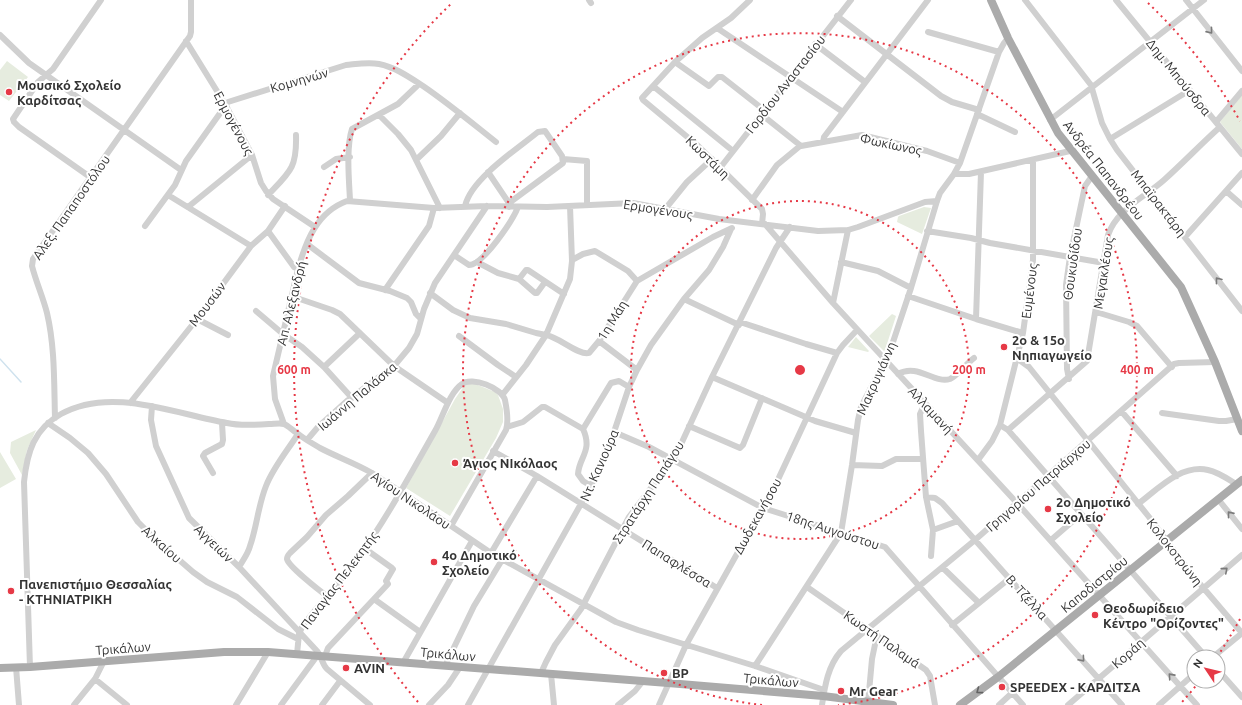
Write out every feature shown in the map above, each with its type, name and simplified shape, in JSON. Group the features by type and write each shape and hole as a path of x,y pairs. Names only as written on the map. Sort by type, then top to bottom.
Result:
{"main road":[{"name":"Ανδρέα Παπανδρέου","path":"992,0 1008,38 1058,133 1070,151 1177,280 1190,304 1215,362 1242,431"},
{"name":"Καποδιστρίου","path":"960,705 998,677 1239,482"},
{"name":"Τρικάλων","path":"0,668 224,652 268,652 668,683 824,693 868,703 892,705"}],"street":[{"path":"90,177 19,127 13,121 13,116 38,82 53,68 101,0"},
{"path":"186,41 191,32 191,0"},
{"path":"733,151 653,86 675,62 702,38 735,14 750,0"},
{"name":"Γορδίου Αναστασίου","path":"720,168 837,16 851,0"},
{"path":"823,142 824,137 928,0"},
{"path":"1025,0 1092,87"},
{"name":"Δημ. Μπούσδρα","path":"1116,0 1242,154"},
{"path":"1186,0 1242,71"},
{"path":"1050,120 1204,0"},
{"path":"837,16 945,98 978,112 1015,132"},
{"path":"717,28 843,112"},
{"path":"928,32 999,52"},
{"path":"0,35 24,59 181,170"},
{"name":"Μακρυγιάννη","path":"755,666 842,533 858,416 861,407 886,361 911,288 937,201 942,190 954,174 960,162 999,52 1008,38"},
{"name":"Ερμογένους","path":"186,41 225,104 252,155 261,183 268,195 315,227"},
{"name":"Αλεξ. Παπαποστόλου","path":"55,418 51,336 47,312 32,262 34,256 125,130 186,41"},
{"path":"816,44 865,82"},
{"path":"675,62 709,86 718,77 722,77 800,146 777,165 752,200"},
{"name":"Κομνηνών","path":"225,104 231,100 268,88 346,66 360,63 373,63 386,66 400,72 419,84 460,113 496,142"},
{"path":"350,200 350,136 352,129 402,101 419,84"},
{"name":"Κωστάμη","path":"653,86 643,97 643,100 697,144 763,211 763,224"},
{"name":"Μπαϊρακτάρη","path":"1092,87 1099,114 1110,139 1242,310"},
{"path":"1110,139 1190,90"},
{"name":"Μεγακλέους","path":"1008,430 1087,361 1109,232 1114,221 1163,180 1218,124 1242,91"},
{"path":"145,226 168,195 177,181 181,170 225,104"},
{"path":"416,160 441,136 460,113"},
{"path":"379,115 406,144 416,160 437,208 428,226 385,290"},
{"path":"465,206 468,197 488,172 542,130 546,133 563,159 563,163 560,166 509,205 488,172"},
{"path":"268,195 286,177 292,168 296,155 296,135"},
{"name":"Φωκίωνος","path":"800,146 856,136 864,136 927,151 960,162"},
{"path":"954,174 981,172 1070,151"},
{"path":"188,207 252,155"},
{"path":"324,167 336,159 350,157"},
{"path":"563,159 587,161 587,204"},
{"path":"666,208 687,182 712,160"},
{"name":"Ευμένους","path":"978,460 992,441 1000,425 1018,359 1023,333 1033,260 1033,160"},
{"path":"976,319 981,172"},
{"path":"1186,238 1242,173"},
{"name":"Θουκυδίδου","path":"1069,378 1067,369 1066,290 1070,257 1085,186 1087,181 1092,176"},
{"path":"1226,191 1242,204"},
{"path":"168,195 251,246"},
{"name":"Ερμογένους","path":"350,200 437,208 509,205 518,207 570,206 633,203 736,221 826,232 848,230 925,202 937,201"},
{"name":"Απ. Αλεξανδρή","path":"284,424 275,399 273,384 274,369 298,269 307,244 320,220 341,204 350,200"},
{"name":"Μουσών","path":"130,403 197,319 251,246 268,231 284,206"},
{"name":"Ιωάννη Παλάσκα","path":"307,440 318,427 352,398 394,366 414,341 419,330 421,319 430,293 487,206"},
{"path":"503,394 544,338 570,279 572,260 570,206"},
{"path":"454,255 469,265 473,265 477,262 506,231 518,207"},
{"path":"731,229 736,221"},
{"name":"Αλλαμανή","path":"763,224 857,330 1051,540 1197,705"},
{"name":"Στρατάρχη Παπάγου","path":"541,673 553,649 584,604 622,529 635,509 673,459 739,323 780,242 790,227"},
{"name":"1η Μάη","path":"430,293 453,310 470,318 506,324 536,333 546,334 555,337 584,354 588,354 591,352 638,281 713,237 731,229"},
{"name":"Ντ. Κανιούρα","path":"468,705 582,504 614,432 629,387 637,370 651,346 684,299 709,270 723,247 731,229"},
{"path":"833,303 848,230"},
{"path":"268,231 294,267 298,269"},
{"path":"927,231 1104,263"},
{"path":"307,244 359,283 385,290 408,299 411,302 416,314 421,319"},
{"path":"572,260 583,254 595,251 628,271 638,281"},
{"path":"477,262 498,273 519,279 535,293 537,293 545,282"},
{"path":"841,262 878,270 911,288"},
{"path":"519,279 526,270 528,270 564,294"},
{"path":"291,296 339,313 348,320 394,366 448,403 458,387 463,382 468,381 475,381 503,394 508,416 507,427 450,526"},
{"path":"908,296 1023,333"},
{"path":"684,299 739,323 837,353"},
{"path":"256,312 302,347 324,367 352,398"},
{"path":"1096,312 1129,322 1137,326 1172,367"},
{"path":"197,319 228,334"},
{"name":"Δωδεκανήσου","path":"659,705 686,644 763,508 837,353 841,346 857,330"},
{"path":"324,367 360,333"},
{"path":"459,336 516,377"},
{"path":"599,340 637,370"},
{"path":"898,374 905,371 914,371 942,379 949,379 955,376 974,358"},
{"name":"Κολοκοτρώνη","path":"1018,359 1029,367 1204,588 1242,633"},
{"name":"Γρηγορίου Πατριάρχου","path":"868,629 943,568 1172,367 1179,363 1215,362"},
{"path":"712,377 827,426 856,433"},
{"path":"583,429 611,383 619,381 629,387"},
{"path":"689,426 740,448 743,445 762,398"},
{"path":"30,667 24,482 27,460 32,445 35,438 48,423 64,412 84,404 98,402 130,403 152,406 222,423 284,424"},
{"name":"Παναγίας Πελεκητής","path":"297,654 298,639 306,622 364,548 401,492 448,403"},
{"path":"925,403 920,414 926,497 933,530 931,556"},
{"name":"Αγγειών","path":"152,406 151,420 156,446 187,515 192,522 239,567 300,632 321,656 326,668 370,705"},
{"path":"507,427 523,422 544,406 583,429 586,435 586,449 578,474 583,481 591,486"},
{"path":"1122,412 1177,476"},
{"path":"1162,413 1226,421 1237,419"},
{"name":"Αλκαίου","path":"48,423 88,453 106,474 138,522 193,572 207,582 237,597 278,629 298,639"},
{"path":"213,473 203,454 222,444 222,423"},
{"name":"Αγίου Νικολάου","path":"284,424 327,452 372,473 502,560 621,624 755,666 824,693"},
{"path":"1000,425 1008,430 1199,649"},
{"name":"18ης Αυγούστου","path":"614,432 641,443 673,459 763,508 885,547 1023,705"},
{"path":"239,567 251,545 259,507 266,486 275,468 298,434"},
{"name":"Παπαφλέσσα","path":"493,451 537,476 717,588"},
{"path":"852,465 882,466 898,459 923,459"},
{"path":"1138,504 1177,476 1193,470 1208,470 1239,482"},
{"path":"326,596 296,570 287,558 290,553 315,529 326,515 372,473"},
{"path":"491,553 537,476"},
{"name":"Β. Τζέλλα","path":"926,497 938,500 958,521 1122,705"},
{"path":"1218,499 1242,529"},
{"path":"1051,540 1080,514"},
{"path":"933,530 958,521"},
{"path":"403,662 472,541"},
{"path":"281,705 328,648 388,584 386,581 393,569 364,548"},
{"path":"445,666 470,613 502,560"},
{"name":"Κοράη","path":"1068,705 1204,588 1241,560"},
{"path":"943,568 979,603"},
{"path":"952,625 1010,578"},
{"name":"Κωστή Παλαμά","path":"807,587 928,672 931,679 935,705"},
{"path":"374,599 420,632"},
{"path":"822,705 828,673 838,655 868,629"},
{"path":"1223,649 1242,633"},
{"path":"868,703 872,659 877,635"},
{"path":"236,705 268,652"},
{"path":"74,705 96,679 104,661"},
{"path":"16,667 19,705"},
{"path":"429,705 448,685 460,667"},
{"path":"551,674 554,705"},
{"path":"96,679 127,705"},
{"path":"1226,679 1242,697"},
{"path":"322,705 340,681"},
{"path":"618,705 635,691 643,681"},
{"path":"1159,705 1186,681"},
{"path":"999,705 1012,693"}],"shaded area":[{"path":"7,61 28,77 9,101 0,95 0,70"},
{"path":"1242,95 1242,149 1220,122"},
{"path":"924,207 931,208 922,234 897,222 899,216"},
{"path":"892,314 896,316 884,351 869,336"},
{"path":"856,337 869,351 868,352 848,347"},
{"path":"473,383 495,392 498,395 503,409 503,422 496,438 450,516 406,488 455,399 464,386"},
{"path":"36,430 27,450 22,475 10,453 11,442"},
{"path":"0,452 16,479 0,488"}],"waterway":[{"path":"0,359 21,382"}],"place":[{"name":"Μουσικό Σχολείο Καρδίτσας","path":"9,92"},
{"name":"2ο & 15ο Νηπιαγωγείο","path":"1004,347"},
{"name":"Άγιος ΝΙκόλαος","path":"455,463"},
{"name":"2ο Δημοτικό Σχολείο","path":"1048,509"},
{"name":"4ο Δημοτικό Σχολείο","path":"434,562"},
{"name":"Πανεπιστήμιο Θεσσαλίας - ΚΤΗΝΙΑΤΡΙΚΗ","path":"11,591"},
{"name":"Θεοδωρίδειο Κέντρο \"Ορίζοντες\"","path":"1095,615"},
{"name":"AVIN","path":"346,668"},
{"name":"BP","path":"664,673"},
{"name":"SPEEDEX - ΚΑΡΔΙΤΣΑ","path":"1002,687"},
{"name":"Mr Gear","path":"841,691"}]}
